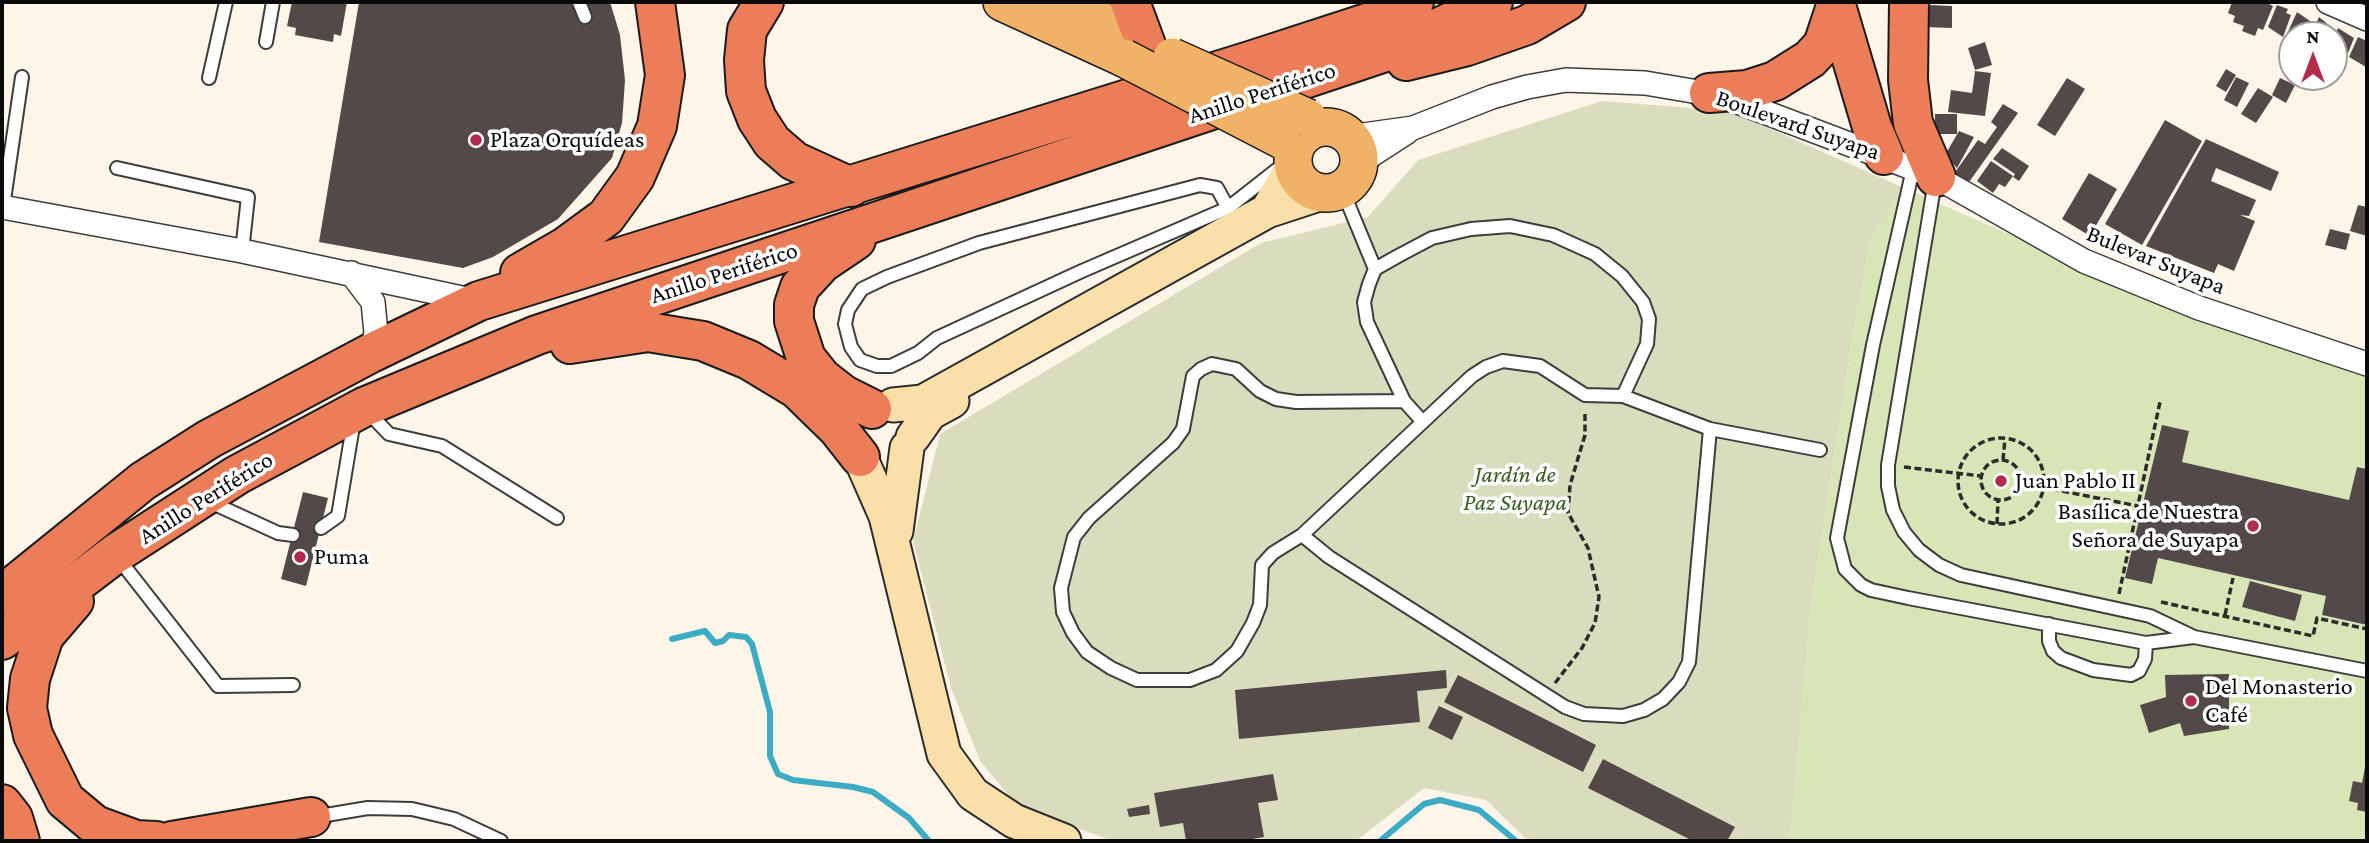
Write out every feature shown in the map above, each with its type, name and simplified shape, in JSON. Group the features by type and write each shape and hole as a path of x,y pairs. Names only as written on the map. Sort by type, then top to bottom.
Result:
{"highway":[{"path":"486,299 521,272 565,247 606,217 635,177 657,126 665,75 655,2"},
{"path":"764,2 747,30 744,60 746,91 757,119 772,142 794,161 851,187"},
{"path":"1130,2 1141,51"},
{"path":"1253,60 1354,2"},
{"name":"Anillo Periférico","path":"2,595 143,481 263,408 486,299 1253,60 1379,19 1414,2"},
{"name":"Anillo Periférico","path":"2,640 115,554 237,475 360,409 465,364 537,335 1391,50 1493,2"},
{"path":"1297,82 1467,46 1527,25 1566,2"},
{"path":"1909,2 1908,80 1913,123 1911,167"},
{"path":"1835,4 1872,127 1911,167"},
{"path":"1709,93 1747,90 1775,81 1810,59 1823,45 1835,4"},
{"path":"871,437 844,395 822,378 806,358 797,340 794,305 800,287 822,263 890,218"},
{"path":"465,364 648,332 703,341 749,359 797,389 838,429 871,437"},
{"path":"115,554 44,636 30,679 27,708 33,735 65,800 96,825 150,841 312,817"},
{"path":"2,804 13,818 20,841"}],"main road":[{"path":"1002,2 1141,51"},
{"path":"1068,2 1141,51 1317,154"}],"street":[{"path":"2328,2 2367,19"},
{"name":"Boulevard Suyapa","path":"1317,154 1413,128 1492,97 1566,80 1645,83 1709,93 1911,167"},
{"path":"1154,272 1147,288 930,413 907,454 888,458 868,450 871,437 923,402 1154,272 1268,211 1317,154"},
{"name":"Bulevar Suyapa","path":"1911,167 2084,261 2199,308 2367,365"},
{"path":"2,207 486,299"},
{"path":"351,273 373,302 376,333 371,353"},
{"path":"871,437 909,417 907,454 894,548"},
{"path":"871,437 886,516 944,754 973,794 1014,821 1064,841"}],"lane":[{"path":"208,78 226,2"},
{"path":"266,42 273,2"},
{"path":"579,2 585,17"},
{"path":"2,207 22,77"},
{"path":"1228,208 1217,188 1200,185 979,243 862,289 848,310 845,324 851,347 860,360 877,366 891,366 918,353 937,338 1228,208 1317,154 1375,269"},
{"path":"1911,167 1888,465 1891,498 1904,532 1919,550 1939,565 1961,575 2150,616 2194,637 2367,671"},
{"path":"1911,167 1837,538 1840,559 1852,578 1871,590 2146,643 2194,637"},
{"path":"117,168 247,197 242,251"},
{"path":"1423,422 1404,401 1367,322 1364,302 1375,269 1432,238 1471,229 1510,226 1553,235 1595,254 1622,276 1643,302 1649,319 1647,344 1623,396"},
{"path":"1404,401 1296,402 1276,399 1260,391 1236,369 1225,365 1201,369 1193,376 1183,429 1173,443 1089,518 1074,537 1061,588 1063,612 1073,633 1087,652 1111,668 1137,680 1190,680 1216,670 1237,651 1260,605 1262,565 1273,553 1302,535 1472,376 1503,361 1540,366 1585,395 1623,396 1710,429 1820,450"},
{"path":"360,409 388,434 442,446 557,518"},
{"path":"321,528 338,516 360,409"},
{"path":"1302,535 1329,556 1545,695 1584,714 1623,716 1644,710 1662,699 1679,682 1689,662 1710,429"},
{"path":"202,498 278,533 293,535"},
{"path":"115,554 218,686 293,685"},
{"path":"2049,624 2049,641 2053,651 2061,659 2093,670 2131,675 2139,671 2145,659 2146,643"},
{"path":"241,841 312,817 368,808 412,809 454,819 501,841"}],"path":[{"path":"1545,695 1582,649 1595,623 1599,597 1588,548 1568,513 1570,485 1585,435 1585,395"},
{"path":"2131,596 2118,594 2160,402"},
{"path":"2003,460 2005,439"},
{"path":"2005,439 2026,446 2036,456 2043,469 2044,487 2035,509 2024,518 1997,524 1983,520 1967,507 1959,488 1959,473 1972,449 1984,441 2005,439"},
{"path":"2003,460 2018,469 2021,483 2016,494 1998,500 1986,494 1981,476 1988,465 2003,460"},
{"path":"1888,465 1981,476"},
{"path":"2021,483 2138,506"},
{"path":"1997,524 1998,500"},
{"path":"2225,615 2233,579"},
{"path":"2158,602 2313,636 2317,618 2367,629"}],"green space":[{"name":"Jardín de Paz Suyapa","path":"1602,101 1730,111 1902,187 1870,242 1851,348 1811,606 1788,841 1528,841 1486,800 1424,788 1356,841 1113,841 1018,807 980,761 951,688 913,541 940,434 1261,243 1368,217 1418,160"},
{"path":"1902,187 2204,320 2367,376 2367,469 2357,467 2349,500 2182,462 2189,431 2162,426 2152,583 2158,558 2326,596 2322,615 2367,625 2367,841 1788,841 1811,606 1851,348 1870,242"}],"building":[{"path":"292,2 347,2 341,36 334,34 333,42 295,35 296,28 287,26"},
{"name":"Plaza Orquídeas","path":"359,2 610,2 620,35 625,80 622,123 612,158 558,219 493,257 463,268 319,242"},
{"path":"2232,2 2265,2 2273,6 2263,30 2258,28 2255,36 2242,31 2244,26 2233,22 2235,16 2228,13"},
{"path":"1930,5 1952,6 1952,28 1925,27"},
{"path":"2277,5 2288,9 2286,13 2291,15 2289,21 2278,21 2278,34 2268,27"},
{"path":"2297,12 2310,21 2293,21"},
{"path":"2348,34 2354,38 2348,53"},
{"path":"2358,37 2367,41 2366,67 2349,57"},
{"path":"1985,42 1992,65 1975,70 1968,48"},
{"path":"2226,69 2236,75 2226,92 2216,86"},
{"path":"1975,71 1991,73 1985,116 1948,112 1951,90 1972,93"},
{"path":"2236,77 2249,83 2237,107 2224,100"},
{"path":"2067,78 2085,89 2055,136 2037,125"},
{"path":"2278,82 2278,91 2292,91 2286,103 2272,95"},
{"path":"2258,88 2273,97 2256,123 2241,114"},
{"path":"2003,104 2018,113 1967,185 1953,175 1978,140 1985,144 1997,127 1991,122"},
{"path":"1935,114 1957,114 1957,134 1935,134"},
{"path":"2165,120 2202,141 2142,245 2105,224"},
{"path":"1959,131 1974,137 1957,168 1945,155"},
{"path":"2206,139 2279,172 2271,191 2216,168 2211,181 2256,200 2249,216 2240,215 2255,221 2234,271 2218,264 2214,273 2146,246"},
{"path":"2002,148 2029,166 2019,181 2013,177 2015,174 1993,159"},
{"path":"1991,161 2013,176 2005,187 1999,184 1993,193 1977,181"},
{"path":"2089,173 2117,189 2090,236 2062,219"},
{"path":"2358,205 2367,207 2367,236 2350,231"},
{"path":"2330,229 2350,234 2346,250 2325,245"},
{"name":"Basílica de Nuestra Señora de Suyapa","path":"2162,425 2189,431 2182,462 2349,500 2357,467 2367,469 2367,625 2322,615 2326,596 2158,558 2152,584 2125,578"},
{"name":"Puma","path":"303,492 328,498 306,586 281,579"},
{"path":"2250,581 2302,595 2295,621 2242,607"},
{"path":"1446,670 1447,688 1417,691 1420,722 1239,739 1235,690"},
{"name":"Del Monasterio Café","path":"2229,674 2229,729 2184,736 2180,723 2149,733 2140,705 2166,697 2165,675"},
{"path":"1458,675 1596,745 1583,772 1444,702"},
{"path":"1439,706 1463,717 1452,740 1428,728"},
{"path":"1603,759 1735,827 1727,841 1693,841 1588,788"},
{"path":"2366,762 2367,812 2357,810 2358,803 2349,801 2353,781 2362,783"},
{"path":"1273,774 1278,800 1258,803 1264,837 1240,841 1186,841 1183,823 1160,827 1154,793"},
{"path":"1149,805 1150,814 1129,817 1127,809"}],"waterway":[{"path":"672,639 705,631 715,643 723,641 729,635 746,637 752,644 770,712 770,756 778,774 793,780 873,792 909,818 929,841"},
{"path":"1380,841 1424,804 1440,800 1479,810 1516,841"}],"place":[{"name":"Plaza Orquídeas","path":"476,140"},
{"name":"Juan Pablo II","path":"2001,481"},
{"name":"Basílica de Nuestra Señora de Suyapa","path":"2253,526"},
{"name":"Puma","path":"300,557"},
{"name":"Del Monasterio Café","path":"2191,701"}]}
